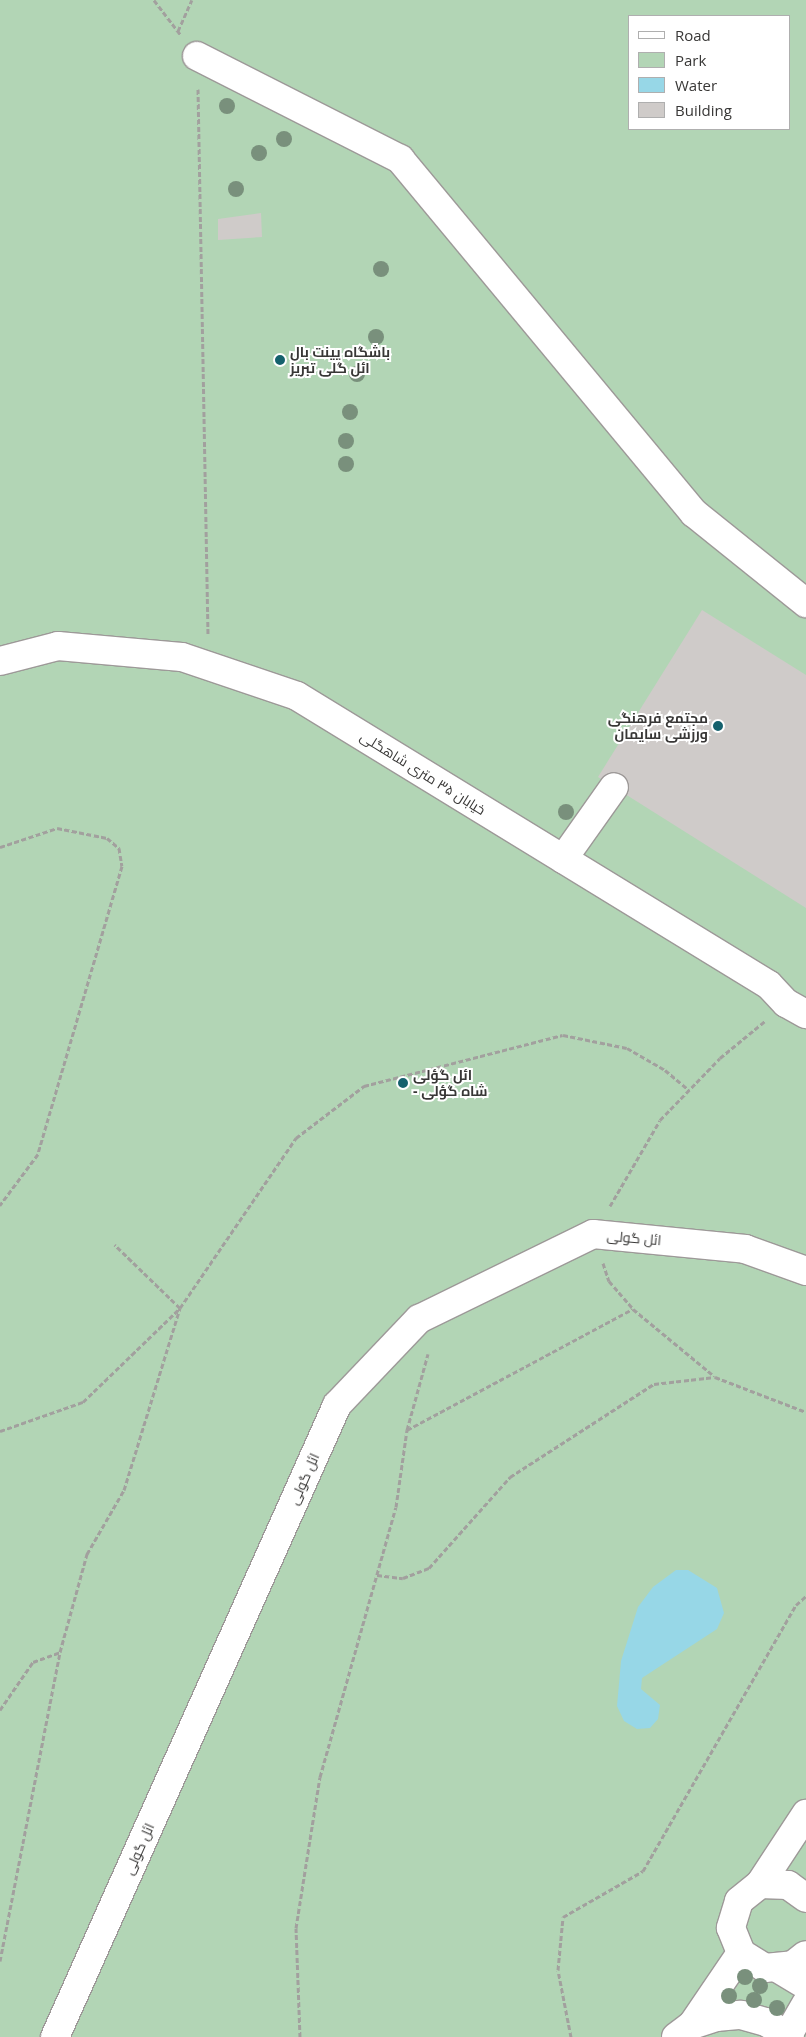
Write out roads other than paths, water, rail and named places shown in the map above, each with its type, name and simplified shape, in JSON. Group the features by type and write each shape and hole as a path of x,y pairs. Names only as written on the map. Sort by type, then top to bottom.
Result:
{"street":[{"path":"197,56 400,159 694,513 806,602"},
{"name":"خیابان ۳۵ متری شاهگلی","path":"0,661 58,646 182,657 297,696 769,985 796,1009"},
{"path":"563,859 614,787"},
{"name":"ائل گولی","path":"55,2037 336,1405 419,1319 593,1234 745,1249 806,1271"},
{"path":"806,1814 760,1884 748,1891 733,1914 734,1942 741,1953 765,1968 780,1969 806,1985"},
{"path":"760,1884 788,1885 806,1898"},
{"path":"684,2031 741,1953"},
{"path":"780,1969 806,1955"},
{"path":"684,2031 716,2017 741,2015 766,2022 789,2036 806,2004"}],"water":[{"path":"676,1570 688,1570 717,1588 724,1613 717,1629 642,1678 641,1689 660,1705 658,1719 650,1728 637,1729 624,1721 617,1706 621,1661 638,1607 653,1587"}],"place":[{"name":"باشگاه پینت بال ائل گلی تبریز","path":"280,360"},
{"name":"مجتمع فرهنگی ورزشی سایمان","path":"718,726"},
{"name":"ائل گؤلی - شاه گؤلی","path":"403,1083"}]}
